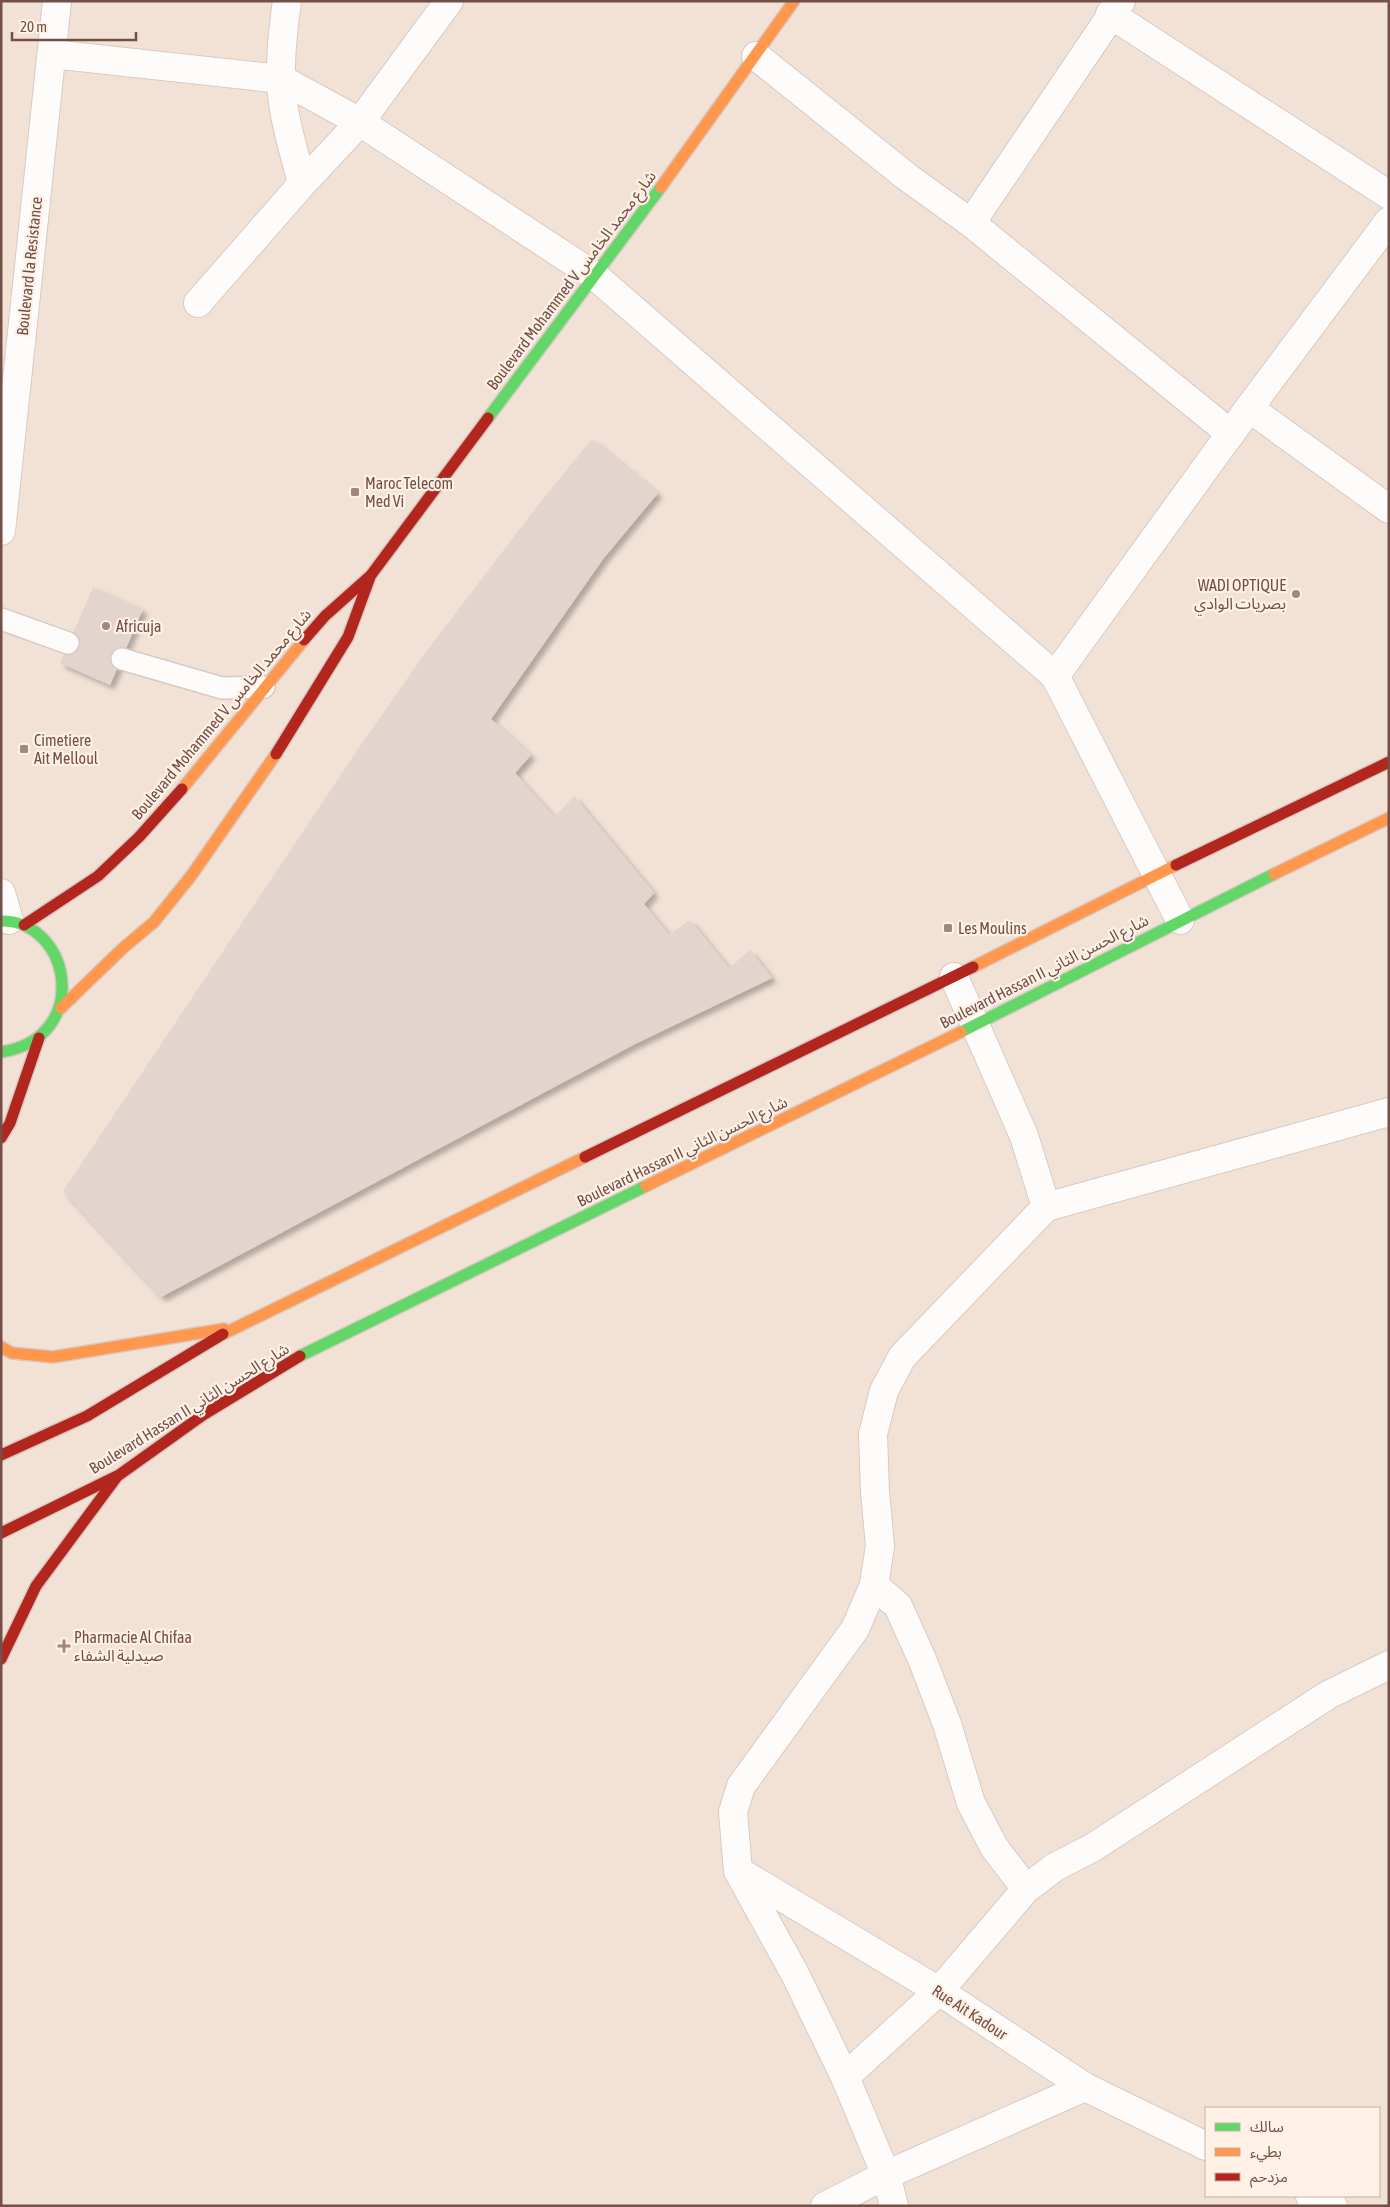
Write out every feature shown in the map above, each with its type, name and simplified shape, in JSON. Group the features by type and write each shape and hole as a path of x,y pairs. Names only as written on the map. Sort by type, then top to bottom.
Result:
{"main road":[{"name":"Boulevard Mohammed V شارع محمد الخامس","path":"12,922 98,876 139,837 193,776 264,687 325,616 370,575 703,131 794,1"},
{"name":"Boulevard Mohammed V شارع محمد الخامس","path":"61,1008 122,949 154,922 191,876 271,762 348,637 370,575"},
{"path":"1,1455 87,1416 232,1328 954,977 1157,874 1389,762"},
{"name":"Boulevard Hassan II شارع الحسن الثاني","path":"1,1533 118,1475 203,1415 265,1376 319,1346 976,1025 1180,920 1389,818"},
{"path":"1,1052 21,1048 39,1038 52,1024 61,1008 64,987 60,966 50,947 34,932 12,922"},
{"path":"1,1138 10,1123 39,1038"},
{"path":"1,1346 12,1353 53,1357 99,1348 232,1328"},
{"path":"1,1659 36,1586 118,1475"}],"street":[{"name":"Boulevard la Resistance","path":"1,531 57,1"},
{"path":"287,1 282,40 281,79 284,109 302,184"},
{"path":"198,304 302,184 360,122 449,1"},
{"path":"971,223 1115,8 1389,195"},
{"path":"52,54 281,79 360,122 595,276 1055,676 1180,920"},
{"path":"756,56 907,177 971,223 1231,434"},
{"path":"1055,676 1249,408 1385,235"},
{"path":"1249,408 1389,509"},
{"path":"1,893 12,922"},
{"path":"954,977 1024,1136 1046,1207"},
{"path":"894,2206 886,2175 845,2077 794,1972 738,1871 733,1812 741,1786 855,1629 874,1585 880,1546 875,1492 873,1434 884,1391 902,1357 1046,1207 1389,1112"},
{"path":"874,1585 898,1606 922,1659 947,1724 971,1803 994,1847 1026,1889"},
{"path":"845,2077 939,1991 1026,1889 1055,1868 1092,1848 1328,1695 1389,1665"},
{"name":"Rue Ait Kadour","path":"738,1871 939,1991 1085,2087 1205,2146"},
{"path":"825,2206 886,2175 1085,2087"},
{"path":"1312,2197 1333,2206"}],"lane":[{"path":"1,619 68,643"},
{"path":"122,659 222,688 264,687"}],"shaded area":[{"path":"1,1 1389,1 1389,2206 1,2206"}],"building":[{"path":"592,439 658,493 603,559 491,719 531,755 515,773 554,817 574,796 654,893 644,904 669,935 690,920 729,968 750,950 772,978 635,1044 161,1297 63,1191 358,749 423,656 538,505"},
{"name":"Africuja","path":"93,587 143,609 110,685 60,663"}],"traffic: fast":[{"path":"488,418 661,187"},
{"path":"961,1032 1274,874"},
{"path":"1,921 25,926 43,939 56,958 62,981 60,1004 50,1025 30,1042 1,1052"},
{"path":"300,1356 646,1186"}],"traffic: slow":[{"path":"661,187 794,1"},
{"path":"182,789 304,640"},
{"path":"61,1008 122,949 154,922 191,876 276,754"},
{"path":"1274,874 1389,818"},
{"path":"973,967 1176,865"},
{"path":"646,1186 961,1032"},
{"path":"223,1334 585,1157"},
{"path":"1,1347 12,1353 53,1357 224,1329"}],"traffic: jam":[{"path":"304,640 325,616 371,575 488,418"},
{"path":"276,754 348,637 370,577"},
{"path":"1176,865 1389,762"},
{"path":"24,925 98,876 139,837 182,789"},
{"path":"585,1157 973,967"},
{"path":"1,1138 10,1123 39,1038"},
{"path":"1,1455 87,1416 223,1334"},
{"path":"1,1533 119,1475 203,1415 300,1356"},
{"path":"1,1659 36,1586 116,1478"}],"place":[{"name":"Maroc Telecom Med Vi","path":"355,492"},
{"name":"WADI OPTIQUE بصريات الوادي","path":"1296,594"},
{"name":"Africuja","path":"106,626"},
{"name":"Cimetiere Ait Melloul","path":"24,749"},
{"name":"Les Moulins","path":"948,928"},
{"name":"Pharmacie Al Chifaa صيدلية الشفاء","path":"64,1646"}]}
